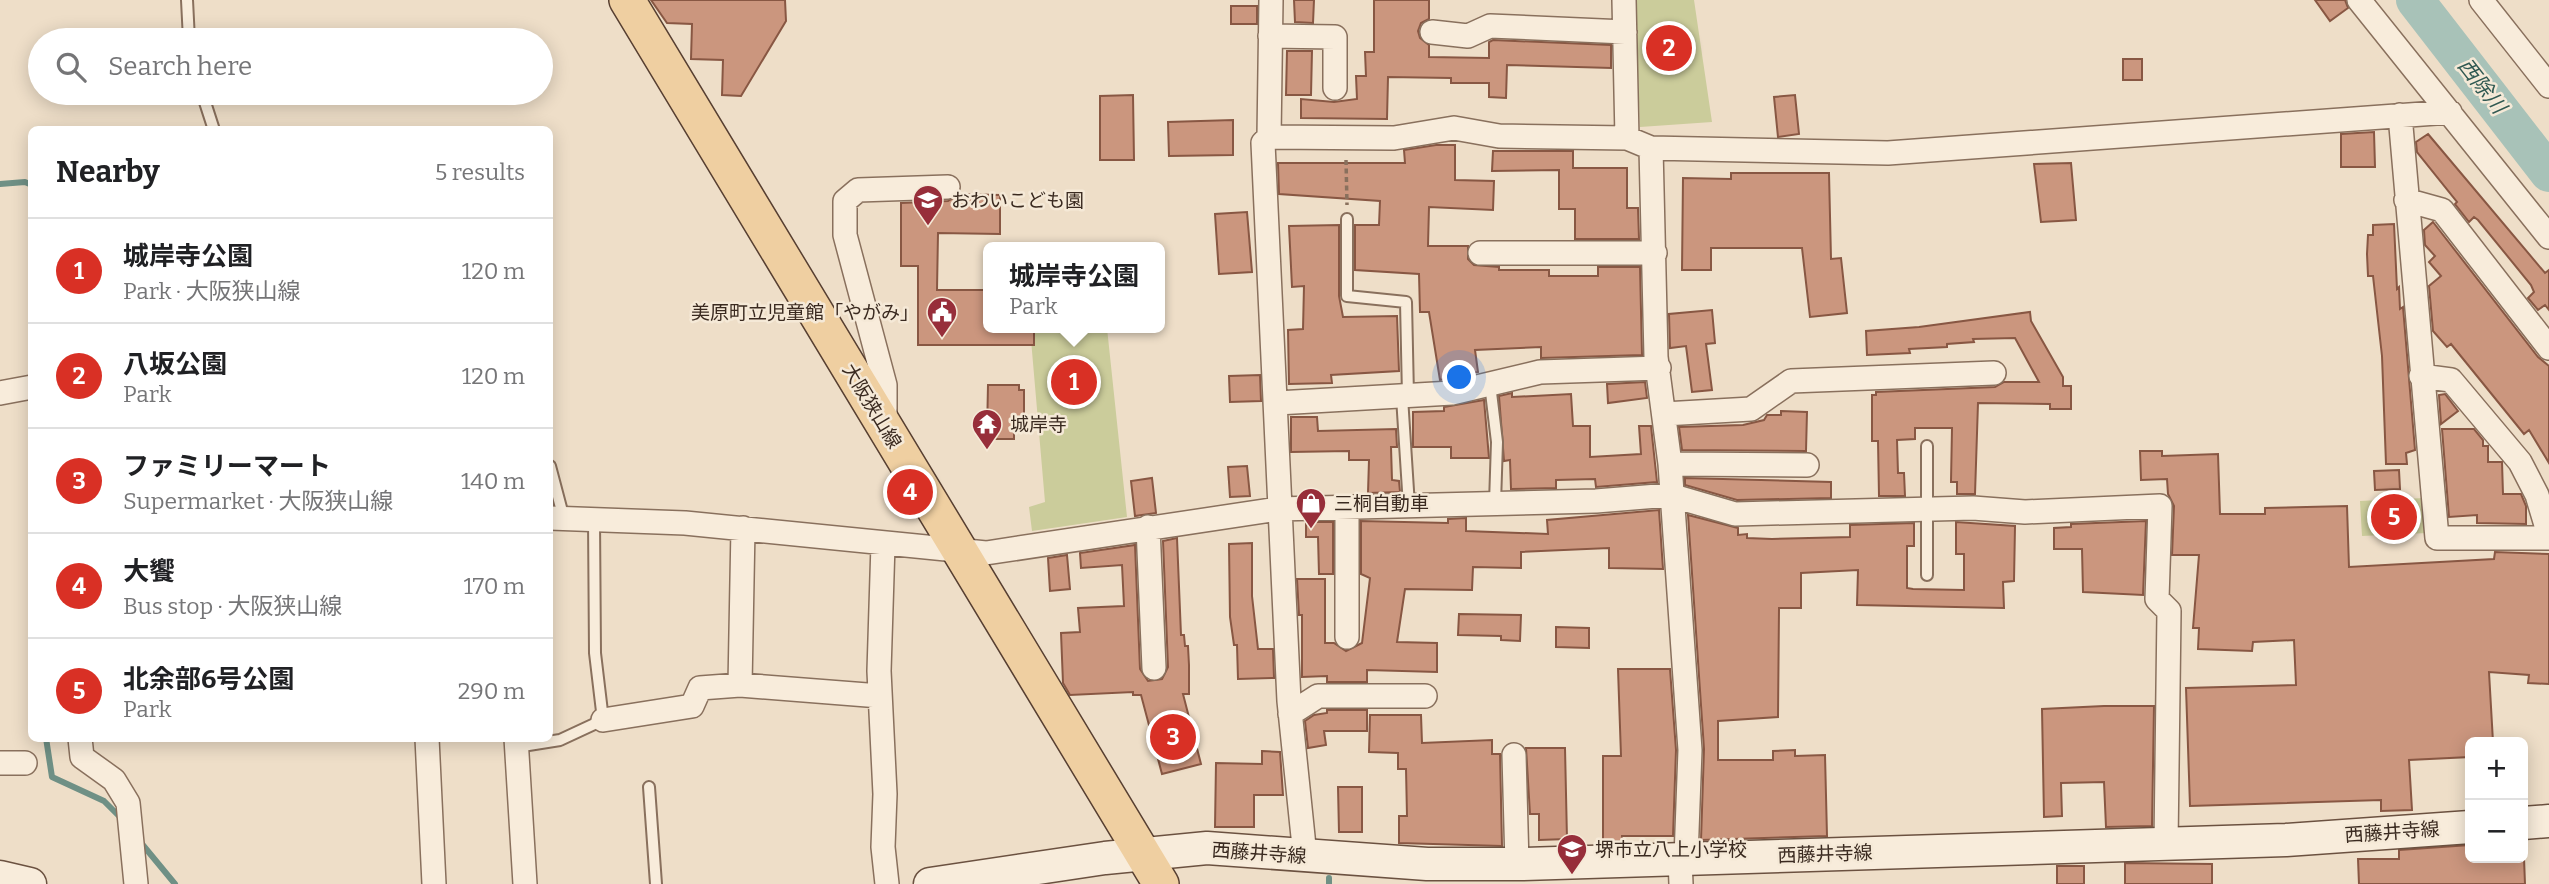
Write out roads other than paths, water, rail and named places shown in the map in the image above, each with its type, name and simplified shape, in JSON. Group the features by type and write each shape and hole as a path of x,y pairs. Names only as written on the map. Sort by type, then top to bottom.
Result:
{"main road":[{"name":"大阪狭山線","path":"627,0 1161,884"},
{"path":"2528,823 2549,821"},
{"name":"西藤井寺線","path":"939,883 1143,853 1207,848 1427,864 1683,867 2286,840 2465,827"},
{"path":"0,877 30,884"}],"street":[{"path":"1271,0 1269,137 1262,144 1277,404 1278,509 1290,714 1305,856"},
{"path":"1624,0 1626,138"},
{"path":"2359,0 2549,237"},
{"path":"2480,0 2549,86"},
{"path":"1432,32 1468,36 1490,26 1625,32"},
{"path":"1270,36 1335,37 1335,88"},
{"path":"1269,137 1394,138 1454,128 1499,136 1626,138 1651,148 1888,153 2450,112"},
{"path":"2400,116 2421,376 2437,538 2549,537 2537,495 2520,461 2451,380 2421,376"},
{"path":"1651,148 1656,357 1670,464 1670,495 1690,750 1683,867"},
{"path":"885,428 885,385 845,236 845,201 858,190 948,187"},
{"path":"2406,200 2442,210 2549,348"},
{"path":"1480,253 1655,253"},
{"path":"1277,404 1452,393 1540,372 1659,368"},
{"path":"1664,414 1751,409 1791,381 1994,373"},
{"path":"0,393 28,388"},
{"path":"1670,464 1807,465"},
{"path":"557,519 743,528 986,553 1278,509 1596,501 1670,495 1735,514 1973,508 2025,512 2160,506 2157,599 2169,611 2166,844"},
{"path":"1347,507 1347,637"},
{"path":"1148,527 1154,668"},
{"path":"740,685 743,528"},
{"path":"883,544 880,696 886,794 883,847 887,884"},
{"path":"603,720 692,706 700,688 740,685 880,696"},
{"path":"1290,714 1318,696 1425,696"},
{"path":"80,742 82,757 114,780 128,803 136,884"},
{"path":"427,742 434,884"},
{"path":"516,743 525,884"},
{"path":"1514,755 1517,864"},
{"path":"0,764 25,764"}],"lane":[{"path":"187,0 188,28"},
{"path":"206,105 213,126"},
{"path":"1347,219 1347,296 1406,302 1405,397 1409,506"},
{"path":"1490,383 1497,442 1495,503"},
{"path":"1927,446 1927,575"},
{"path":"553,489 557,519"},
{"path":"553,740 560,740 603,720 595,653 594,520"},
{"path":"649,787 656,884"}],"waterway":[{"name":"西除川","path":"2415,0 2549,173"},
{"path":"0,184 28,183"},
{"path":"47,742 52,777 104,801 119,816"},
{"path":"142,844 175,884"},
{"path":"1329,878 1329,884"}],"place":[{"name":"八坂公園","path":"1669,48"},
{"name":"おわいこども園","path":"928,227"},
{"name":"美原町立児童館「やがみ」","path":"942,339"},
{"name":"城岸寺公園","path":"1074,382"},
{"name":"城岸寺","path":"987,451"},
{"name":"大饗","path":"910,492"},
{"name":"北余部6号公園","path":"2394,517"},
{"name":"三桐自動車","path":"1311,530"},
{"name":"ファミリーマート","path":"1173,737"},
{"name":"堺市立八上小学校","path":"1572,876"}]}
